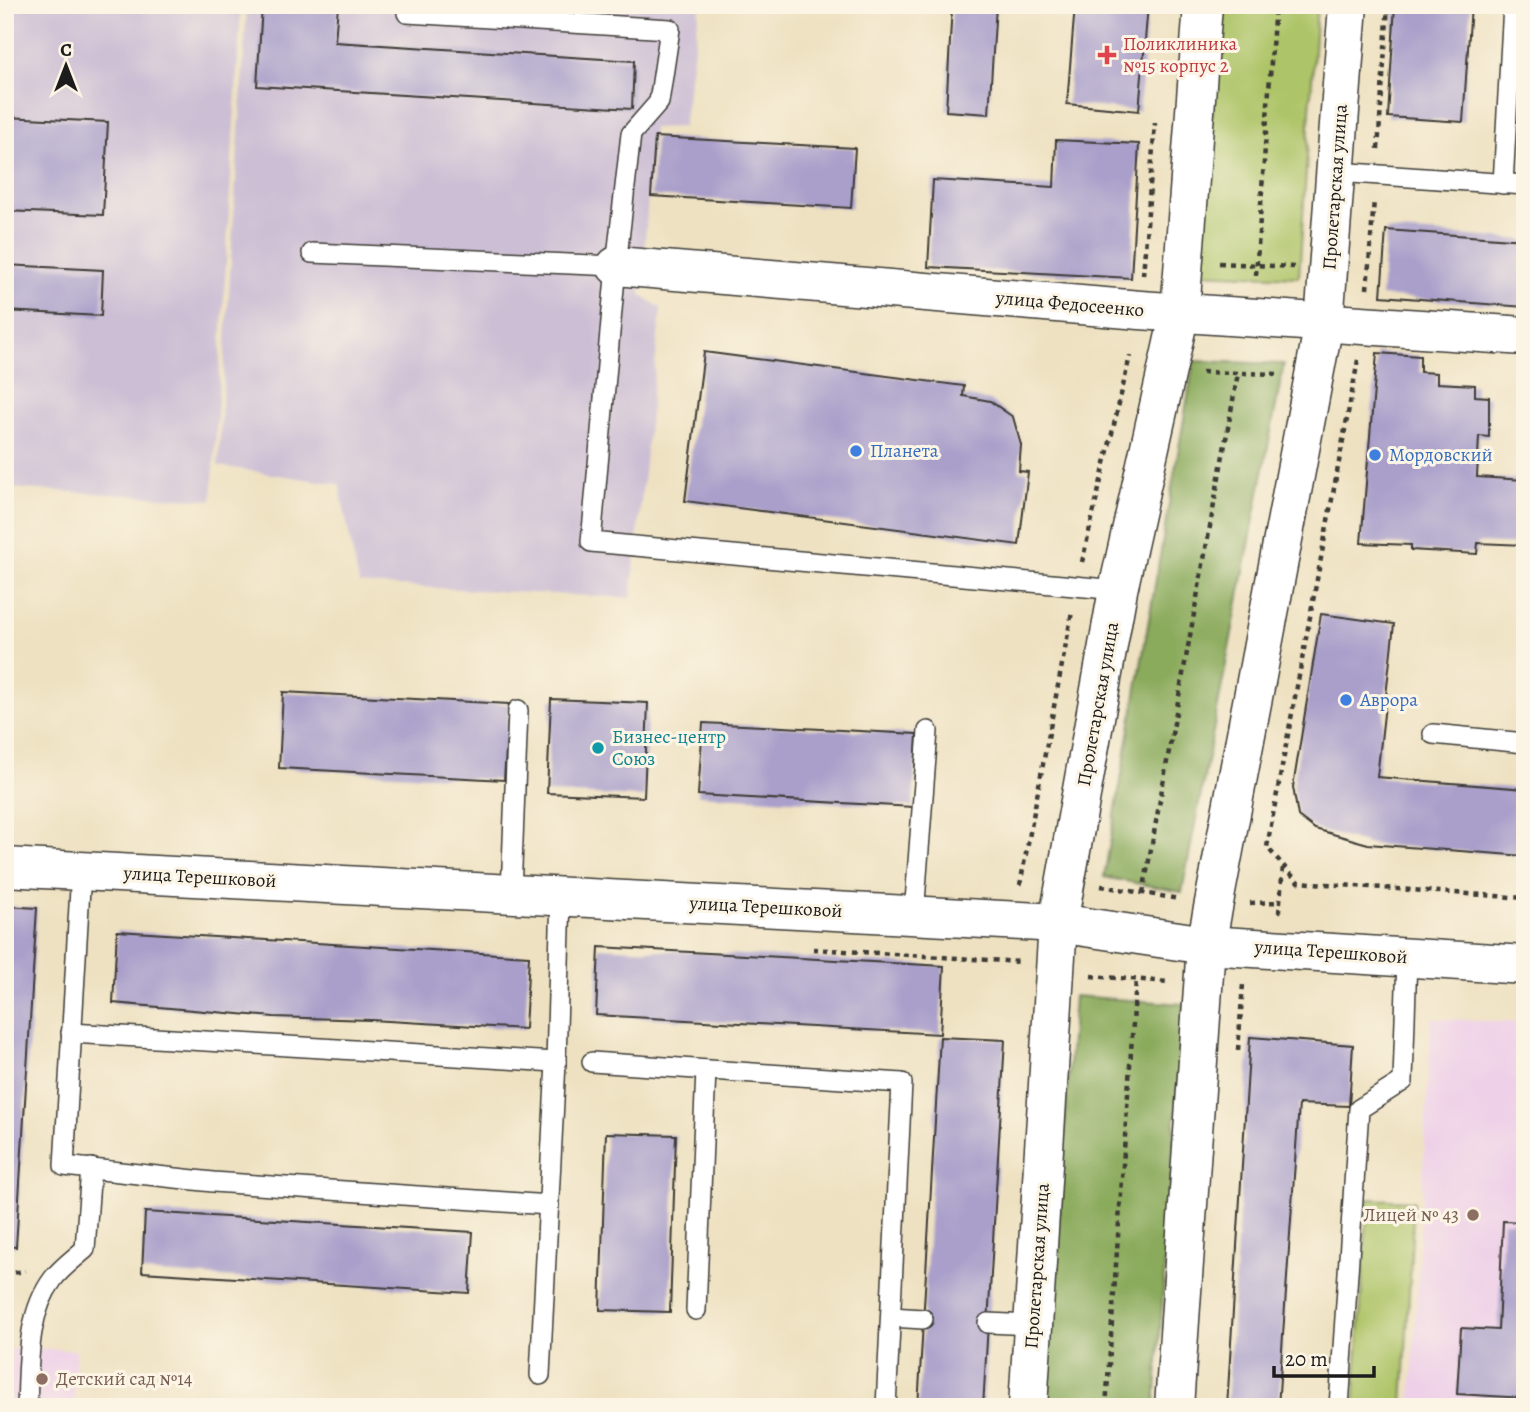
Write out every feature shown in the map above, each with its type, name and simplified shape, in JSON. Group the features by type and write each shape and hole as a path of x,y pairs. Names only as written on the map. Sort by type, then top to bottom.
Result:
{"street":[{"name":"Пролетарская улица","path":"1028,1407 1058,923 1118,590 1180,312 1203,5"},
{"name":"Пролетарская улица","path":"1174,1407 1206,944 1324,323 1348,5"},
{"name":"улица Федосеенко","path":"616,266 1140,310 1525,336"},
{"name":"улица Терешковой","path":"5,867 1058,923 1206,944 1525,965"}],"lane":[{"path":"1503,184 1513,5"},
{"path":"407,13 670,29 659,102 631,134 591,542 1118,590"},
{"path":"1337,172 1525,185"},
{"path":"312,253 616,266"},
{"path":"511,893 518,710"},
{"path":"914,915 928,731"},
{"path":"1433,734 1525,743"},
{"path":"81,871 64,1166 213,1182 549,1205"},
{"path":"540,1375 556,1062 561,896"},
{"path":"1339,1407 1359,1109 1403,1081 1406,957"},
{"path":"71,1033 556,1062"},
{"path":"592,1062 902,1083 886,1407"},
{"path":"696,1310 706,1070"},
{"path":"27,1407 30,1349 36,1312 53,1279 85,1249 91,1168"},
{"path":"891,1317 923,1319"},
{"path":"988,1323 1033,1325"}],"path":[{"path":"1256,275 1275,5"},
{"path":"1388,5 1364,326 1267,847 1298,882 1525,898"},
{"path":"1156,112 1140,310 1077,586 1020,879 1017,961 1055,974 1204,985 1257,985"},
{"path":"1206,262 1296,267"},
{"path":"1198,372 1288,375"},
{"path":"1143,893 1238,373"},
{"path":"1020,879 1067,880 1214,905 1280,902"},
{"path":"1106,1407 1136,979"},
{"path":"1238,1052 1243,984"}],"shaded area":[{"path":"5,5 241,5 212,500 5,488"},
{"path":"247,5 700,5 683,127 653,128 641,295 661,308 631,598 359,584 339,484 218,466"},
{"name":"Лицей № 43","path":"1431,1018 1525,1023 1525,1407 1411,1407"},
{"name":"Детский сад №14","path":"11,1348 76,1350 74,1407 8,1407"}],"green space":[{"path":"1224,5 1317,5 1299,277 1195,273"},
{"path":"1194,361 1284,364 1182,892 1104,877"},
{"path":"1074,996 1183,1004 1155,1407 1045,1407"},
{"path":"1368,1199 1414,1201 1403,1407 1354,1407"}],"building":[{"path":"262,5 338,5 335,42 634,61 632,109 257,86"},
{"path":"952,5 996,5 989,114 946,111"},
{"name":"Поликлиника №15 корпус 2","path":"1075,5 1148,5 1139,111 1067,104"},
{"path":"1395,5 1471,5 1463,122 1388,117"},
{"path":"5,117 108,122 103,215 5,211"},
{"path":"655,137 855,148 851,208 651,196"},
{"path":"1056,140 1139,144 1131,278 928,267 933,180 1054,187"},
{"path":"1386,230 1525,240 1525,307 1381,296"},
{"path":"5,265 103,270 101,316 5,311"},
{"name":"Планета","path":"704,352 964,386 963,396 990,401 1013,417 1021,445 1019,471 1028,472 1019,545 685,501"},
{"path":"1377,353 1420,356 1420,372 1437,373 1437,383 1475,385 1475,396 1489,397 1489,437 1479,436 1477,477 1525,480 1525,545 1478,543 1477,554 1411,550 1411,545 1361,543"},
{"name":"Аврора","path":"1321,614 1394,624 1377,777 1525,789 1525,856 1368,844 1315,829 1298,816 1293,787"},
{"path":"283,692 509,704 504,780 279,768"},
{"name":"Бизнес-центр Союз","path":"551,699 648,703 644,797 547,793"},
{"path":"703,723 917,734 913,807 698,795"},
{"path":"5,906 37,908 16,1247 5,1246"},
{"path":"117,931 529,956 525,1029 274,1017 113,1003"},
{"path":"599,947 944,966 940,1034 596,1015"},
{"path":"940,1037 1005,1040 983,1407 918,1407"},
{"path":"1250,1037 1353,1045 1349,1106 1299,1104 1278,1407 1227,1407"},
{"path":"606,1133 676,1135 670,1312 600,1310"},
{"path":"145,1212 473,1232 469,1293 142,1272"},
{"path":"1503,1221 1525,1222 1525,1398 1457,1394 1461,1328 1498,1330"}],"place":[{"name":"Поликлиника №15 корпус 2","path":"1107,55"},
{"name":"Планета","path":"856,451"},
{"name":"Мордовский","path":"1375,455"},
{"name":"Аврора","path":"1346,700"},
{"name":"Бизнес-центр Союз","path":"598,748"},
{"name":"Лицей № 43","path":"1473,1215"},
{"name":"Детский сад №14","path":"42,1379"}]}
